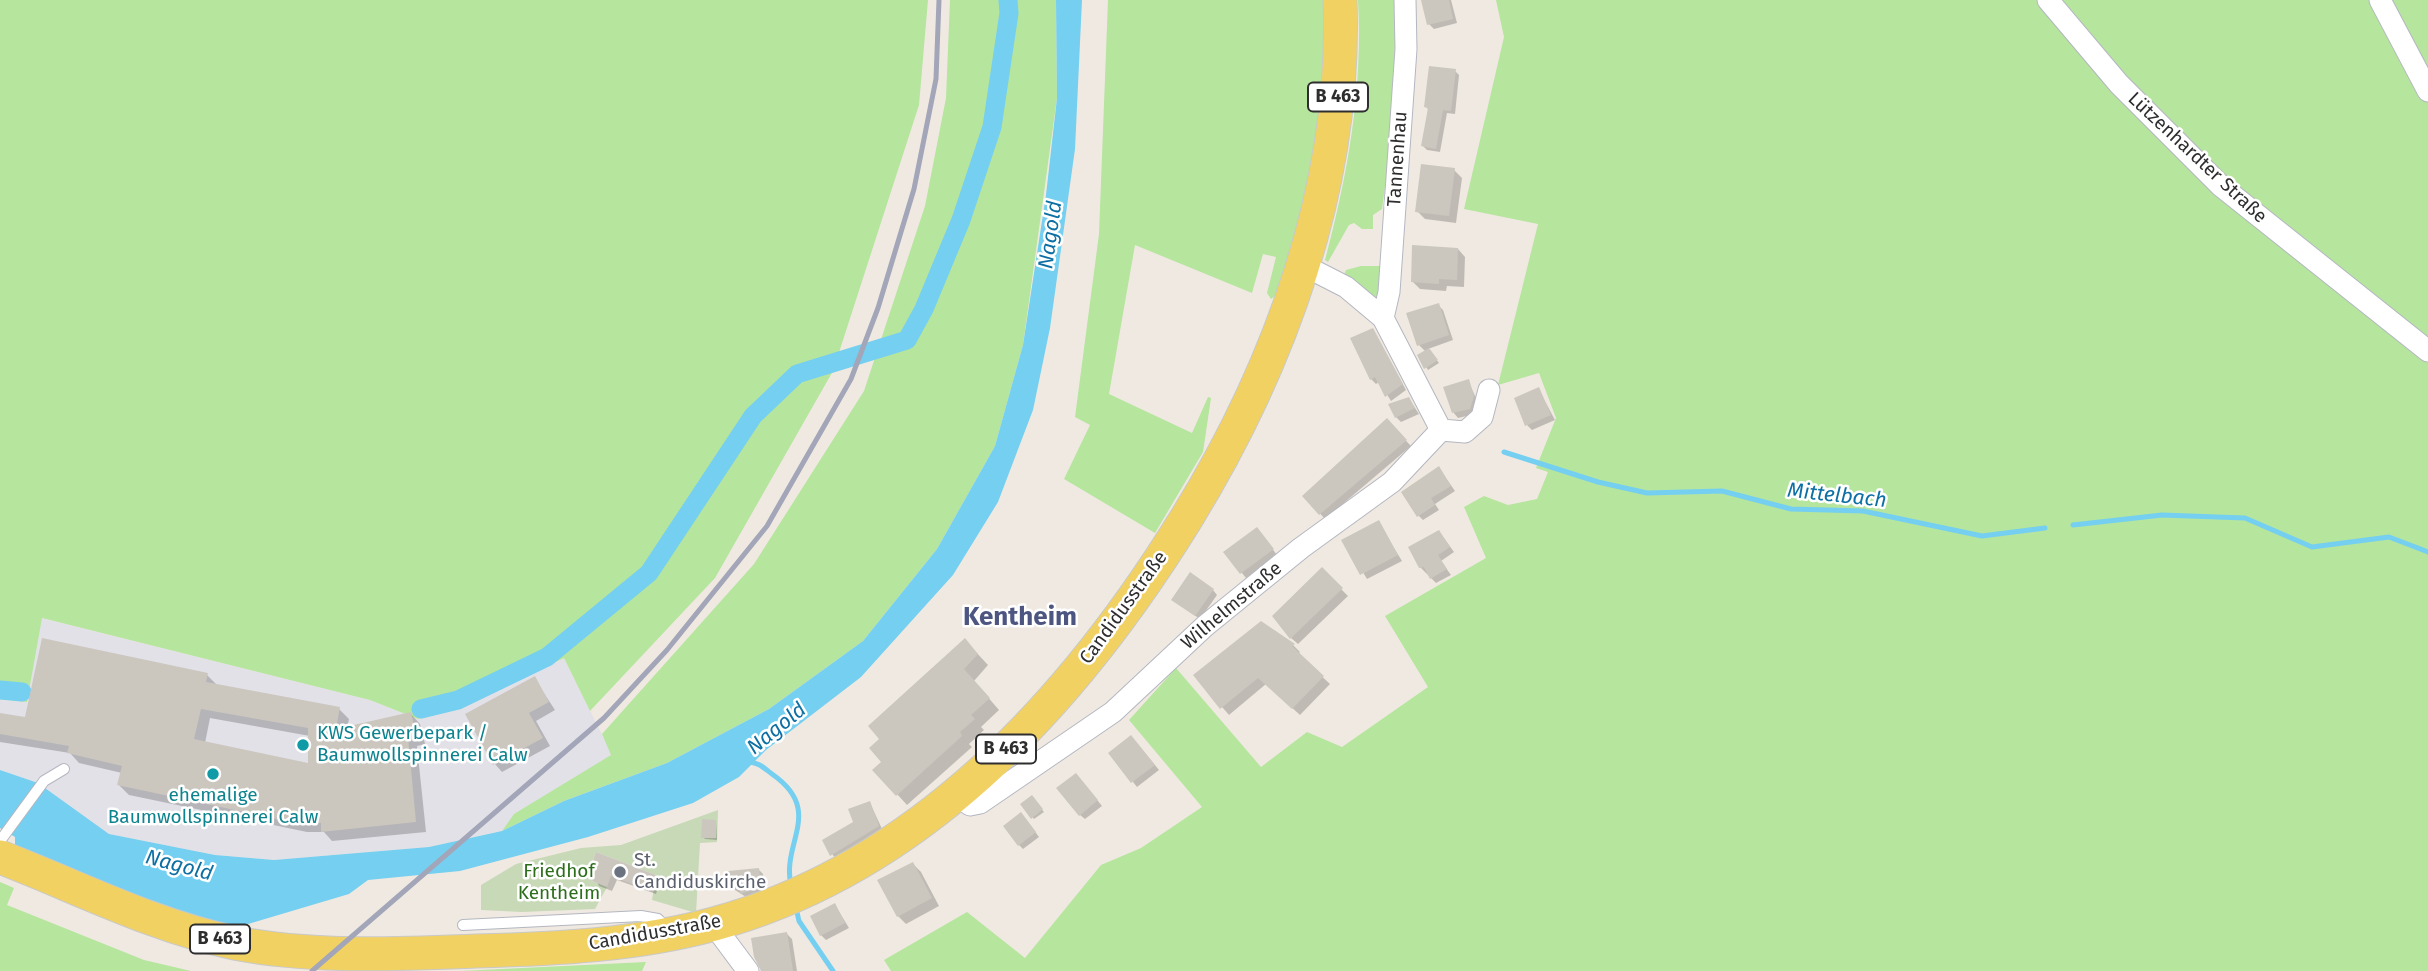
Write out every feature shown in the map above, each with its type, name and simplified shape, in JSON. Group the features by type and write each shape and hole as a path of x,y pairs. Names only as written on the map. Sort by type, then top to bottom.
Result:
{"main road":[{"name":"Candidusstraße","path":"1,845 154,920 196,933 266,948 382,953 589,946 673,933 713,924 790,897 894,842 956,795 1054,699 1112,629 1199,498 1256,388 1303,265 1333,138 1339,82 1340,0"}],"street":[{"name":"Tannenhau","path":"1383,318 1389,292 1404,76 1405,0"},
{"name":"Lützenhardter Straße","path":"2048,0 2119,84 2221,186 2428,351"},
{"path":"2379,0 2428,91"},
{"path":"1303,265 1346,287 1383,318 1441,430 1465,432 1482,418 1489,390"},
{"name":"Wilhelmstraße","path":"956,795 970,805 980,803 1113,712 1205,626 1301,548 1392,482 1441,430"},
{"path":"713,924 748,971"}],"lane":[{"path":"1,845 44,781 64,769"},
{"path":"463,925 641,916 658,919 673,933"}],"shaded area":[{"name":"KWS Gewerbepark / Baumwollspinnerei Calw","path":"41,618 370,700 418,719 465,706 564,658 612,755 515,814 502,831 429,847 274,860 215,855 109,834 38,783 0,770 0,699 27,702"}],"green space":[{"path":"0,0 928,0 919,105 833,371 715,578 590,711 564,658 465,706 418,719 370,700 42,618 27,702 0,699"},
{"path":"950,0 1056,0 1057,98 1023,345 995,446 937,549 863,641 769,709 667,763 564,801 502,831 514,814 611,755 602,734 754,564 864,391 925,206 946,98"},
{"path":"1108,0 1329,0 1326,104 1284,290 1271,299 1267,293 1276,257 1263,254 1252,293 1135,245 1109,394 1192,433 1208,397 1211,398 1203,452 1155,533 1064,479 1090,425 1075,417 1099,234"},
{"path":"1358,0 1397,0 1390,150 1382,209 1373,215 1373,229 1362,229 1354,223 1349,225 1328,262 1325,260 1341,196 1356,99"},
{"path":"1496,0 2428,0 2428,971 891,971 884,960 967,912 1025,958 1101,865 1141,848 1202,807 1129,720 1176,668 1261,767 1307,732 1342,747 1428,687 1385,616 1486,558 1464,507 1484,496 1508,505 1537,499 1548,472 1536,468 1556,418 1539,373 1498,385 1538,224 1464,209 1504,37"},
{"path":"1361,266 1380,266 1383,272 1380,296 1372,298 1344,275 1346,270"},
{"name":"Friedhof Kentheim","path":"718,810 717,842 700,843 696,913 652,900 656,875 596,852 589,870 595,873 592,881 607,887 595,909 522,912 481,910 481,885 516,864 581,848 621,845"},
{"path":"0,882 14,888 7,905 144,960 191,971 0,971"},
{"path":"646,962 642,971 460,971"}],"water":[{"name":"Nagold","path":"1056,0 1082,0 1075,149 1050,328 1033,410 998,502 953,575 861,677 766,750 739,777 693,803 588,837 460,871 368,880 349,894 238,927 196,917 125,894 15,846 15,837 0,828 0,770 38,783 109,834 215,855 274,860 429,847 502,831 564,801 667,763 769,709 863,641 937,549 995,446 1023,345 1046,195 1057,98"}],"building":[{"path":"1421,0 1449,0 1453,19 1427,25"},
{"path":"1429,66 1456,69 1451,111 1443,110 1436,149 1421,146 1428,108 1424,107"},
{"path":"1421,164 1455,168 1449,216 1415,212"},
{"path":"1412,245 1458,248 1457,280 1439,279 1439,284 1411,282"},
{"path":"1439,303 1449,335 1417,346 1406,313"},
{"path":"1373,328 1403,384 1385,397 1375,377 1370,380 1350,338"},
{"path":"1429,348 1438,360 1424,369 1417,355"},
{"path":"1469,379 1474,396 1470,409 1452,413 1443,387"},
{"path":"1539,387 1551,415 1525,426 1514,398"},
{"path":"1409,397 1415,408 1395,418 1388,404"},
{"path":"1387,418 1407,440 1319,515 1302,496"},
{"path":"1439,466 1451,486 1431,498 1435,505 1417,517 1401,492"},
{"path":"1379,520 1398,555 1360,575 1341,540"},
{"path":"1257,527 1274,549 1240,574 1223,552"},
{"path":"1439,530 1450,547 1438,555 1447,569 1430,579 1424,567 1419,568 1408,547"},
{"path":"1322,567 1343,588 1290,639 1272,616"},
{"path":"1190,572 1214,589 1195,616 1171,600"},
{"path":"1261,621 1295,644 1292,646 1324,676 1292,709 1258,678 1220,709 1193,675"},
{"path":"42,638 208,673 206,682 340,707 336,729 411,712 416,735 408,737 416,822 321,832 321,823 296,823 117,785 122,766 67,753 69,746 0,734 0,713 25,717","holes":["201,709 308,728 308,763 194,739"]},
{"path":"965,638 978,654 964,669 990,698 971,715 975,719 960,732 962,736 896,796 872,770 881,762 869,748 879,739 868,726"},
{"path":"535,676 549,702 529,713 543,738 493,765 465,714"},
{"path":"1131,735 1155,765 1131,783 1108,753"},
{"path":"1076,773 1098,800 1079,816 1056,788"},
{"path":"1032,795 1043,809 1031,819 1020,804"},
{"path":"870,801 879,826 830,856 822,840 853,822 848,809"},
{"path":"1021,812 1036,832 1018,846 1003,826"},
{"path":"702,819 716,820 716,838 701,838"},
{"name":"St. Candiduskirche","path":"596,852 656,875 651,891 611,876 607,887 592,881 595,873 589,871"},
{"path":"913,862 932,898 897,917 877,880"},
{"path":"759,868 761,887 740,894 740,888 730,889 728,871"},
{"path":"835,903 845,923 820,936 810,916"},
{"path":"787,932 793,971 761,971 754,957 751,938"}],"waterway":[{"path":"421,709 458,700 547,657 649,573 753,416 797,374 907,340 924,309 961,220 992,127 1009,13 1008,0"},
{"name":"Mittelbach","path":"1504,452 1598,482 1647,493 1722,491 1791,509 1863,511 1982,536 2045,528"},
{"name":"Mittelbach","path":"2073,525 2162,515 2245,518 2312,547 2389,537 2428,552"},
{"path":"0,690 22,692"},
{"name":"Nagold","path":"748,762 758,764 772,774 788,788 796,801 799,814 789,869 791,885"},
{"path":"796,908 799,921 833,971"}],"railway":[{"path":"312,971 604,718 667,650 767,526 851,379 878,308 914,189 936,79 939,0"}],"place":[{"name":"KWS Gewerbepark / Baumwollspinnerei Calw","path":"303,745"},
{"name":"ehemalige Baumwollspinnerei Calw","path":"213,774"},
{"name":"St. Candiduskirche","path":"620,872"}],"district":[{"name":"Kentheim","path":"1020,618"}]}
